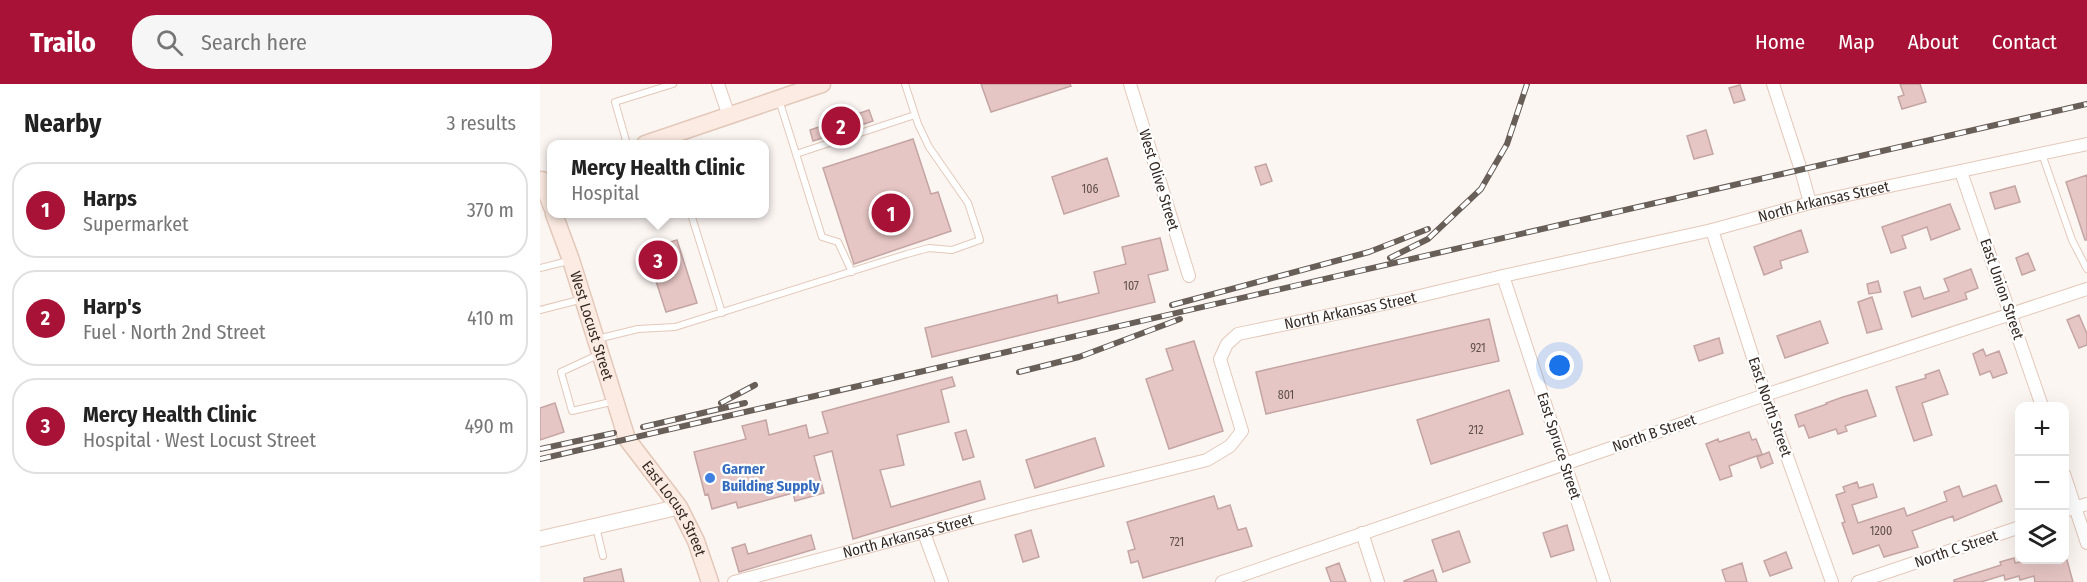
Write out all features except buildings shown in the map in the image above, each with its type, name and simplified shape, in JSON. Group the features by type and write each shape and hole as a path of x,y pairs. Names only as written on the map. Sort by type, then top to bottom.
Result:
{"main road":[{"path":"669,140 729,116 822,84"},
{"name":"West Locust Street","path":"556,218 627,439"},
{"name":"East Locust Street","path":"627,439 679,507 696,541 711,582"}],"street":[{"path":"718,84 729,116"},
{"name":"West Olive Street","path":"1130,84 1189,276"},
{"path":"1773,84 1810,203"},
{"name":"North Arkansas Street","path":"734,582 1207,460 1230,446 1242,431 1221,359 1227,344 1238,334 1403,300 1712,230 1810,203 2087,144"},
{"name":"East Union Street","path":"1961,172 2041,402"},
{"name":"East North Street","path":"1712,230 1765,395 1832,582"},
{"name":"East Spruce Street","path":"1503,276 1604,582"},
{"name":"North B Street","path":"1222,582 1765,395 2087,289"},
{"path":"2069,488 2087,543"},
{"path":"540,539 679,507"},
{"name":"North C Street","path":"1858,582 2015,528"},
{"path":"924,532 942,582"},
{"path":"1362,532 1378,582"}],"lane":[{"path":"626,140 615,102 673,84"},
{"path":"615,400 572,411 561,372 598,346 638,329 675,327 907,254 929,248 952,250 980,240 968,203 929,147 905,84"},
{"path":"779,99 822,237 838,242 852,272"},
{"path":"796,154 915,115"},
{"path":"2042,154 2072,240 2087,269"},
{"path":"693,218 722,313"},
{"path":"540,268 571,260"},
{"path":"540,310 583,299"},
{"path":"596,526 603,556"}],"railway":[{"path":"1390,258 1428,239 1481,189 1507,144 1527,84"},
{"path":"540,459 2087,104"},
{"path":"1172,305 1369,252 1428,229"},
{"path":"1019,372 1079,357 1180,319"},
{"path":"721,403 755,385"},
{"path":"643,427 745,403"},
{"path":"540,449 614,433"}],"place":[{"name":"Harp's","path":"841,126"},
{"name":"Harps","path":"891,213"},
{"name":"Mercy Health Clinic","path":"658,260"},
{"name":"Garner Building Supply","path":"710,478"}]}
